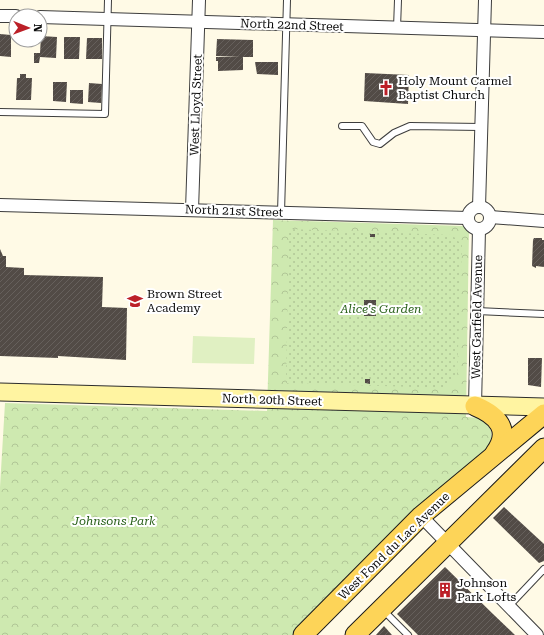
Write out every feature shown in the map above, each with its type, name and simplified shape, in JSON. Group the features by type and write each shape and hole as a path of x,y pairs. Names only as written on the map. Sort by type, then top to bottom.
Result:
{"main road":[{"name":"North 20th Street","path":"0,392 544,407"},
{"path":"475,406 495,416 499,423 502,438 495,453"},
{"name":"West Fond du Lac Avenue","path":"303,635 421,516 495,453 544,414"},
{"path":"355,635 544,448"}],"street":[{"name":"West Lloyd Street","path":"192,210 199,0"},
{"path":"480,207 485,0"},
{"name":"North 22nd Street","path":"48,17 544,32"},
{"name":"North 21st Street","path":"0,205 468,218"},
{"path":"480,207 486,209 490,217 488,224 479,229 470,224 468,218 470,211 480,207"},
{"path":"490,217 544,221"},
{"name":"West Garfield Avenue","path":"475,406 479,229"},
{"path":"421,516 508,607 537,635"}],"lane":[{"path":"0,112 105,114 108,0"},
{"path":"281,213 287,0"},
{"path":"397,28 398,0"},
{"path":"342,126 362,126 372,142 380,144 394,132 410,126 482,127"},
{"path":"477,311 544,314"},
{"path":"508,607 544,569"},
{"path":"381,608 408,635"}],"green space":[{"name":"Johnsons Park","path":"273,220 463,226 469,229 466,417 481,418 487,425 491,431 491,438 488,447 297,635 0,635 0,487 5,403 267,411"},
{"name":"Alice's Garden","path":"289,229 452,235 462,245 457,377 446,388 286,383"},
{"path":"193,336 255,338 254,364 192,363"}],"building":[{"path":"0,34 8,35 8,48 11,48 11,57 0,56"},
{"path":"48,36 57,37 56,58 40,57 39,63 34,63 34,53 40,53 40,48 48,48"},
{"path":"64,37 80,37 79,59 64,59"},
{"path":"87,38 102,38 102,59 86,59"},
{"path":"217,39 253,40 253,57 243,57 243,70 218,71 218,61 216,61 216,57 240,56 216,56"},
{"path":"255,62 278,62 278,75 257,74"},
{"name":"Holy Mount Carmel Baptist Church","path":"365,73 409,75 408,104 364,101"},
{"path":"20,74 26,74 26,78 32,78 31,100 16,100 17,78 20,78"},
{"path":"53,82 67,82 66,102 53,101"},
{"path":"89,83 102,84 101,103 88,102"},
{"path":"70,90 83,90 83,104 70,103"},
{"path":"370,234 375,234 375,237 370,237"},
{"path":"534,238 542,238 542,240 544,240 544,267 536,266 536,268 532,266"},
{"path":"0,249 3,256 6,256 6,267 24,268 24,275 103,277 102,307 127,308 126,360 58,356 58,358 0,356"},
{"path":"364,300 376,300 376,316 364,316"},
{"path":"528,358 542,358 541,387 528,385"},
{"path":"365,379 370,379 370,384 365,383"},
{"path":"504,507 544,544 544,561 539,563 493,518"},
{"name":"Johnson Park Lofts","path":"445,567 515,635 418,635 397,614"},
{"path":"384,626 392,635 376,635"}],"place":[{"name":"Holy Mount Carmel Baptist Church","path":"386,88"},
{"name":"Brown Street Academy","path":"135,301"},
{"name":"Johnson Park Lofts","path":"445,590"}]}
